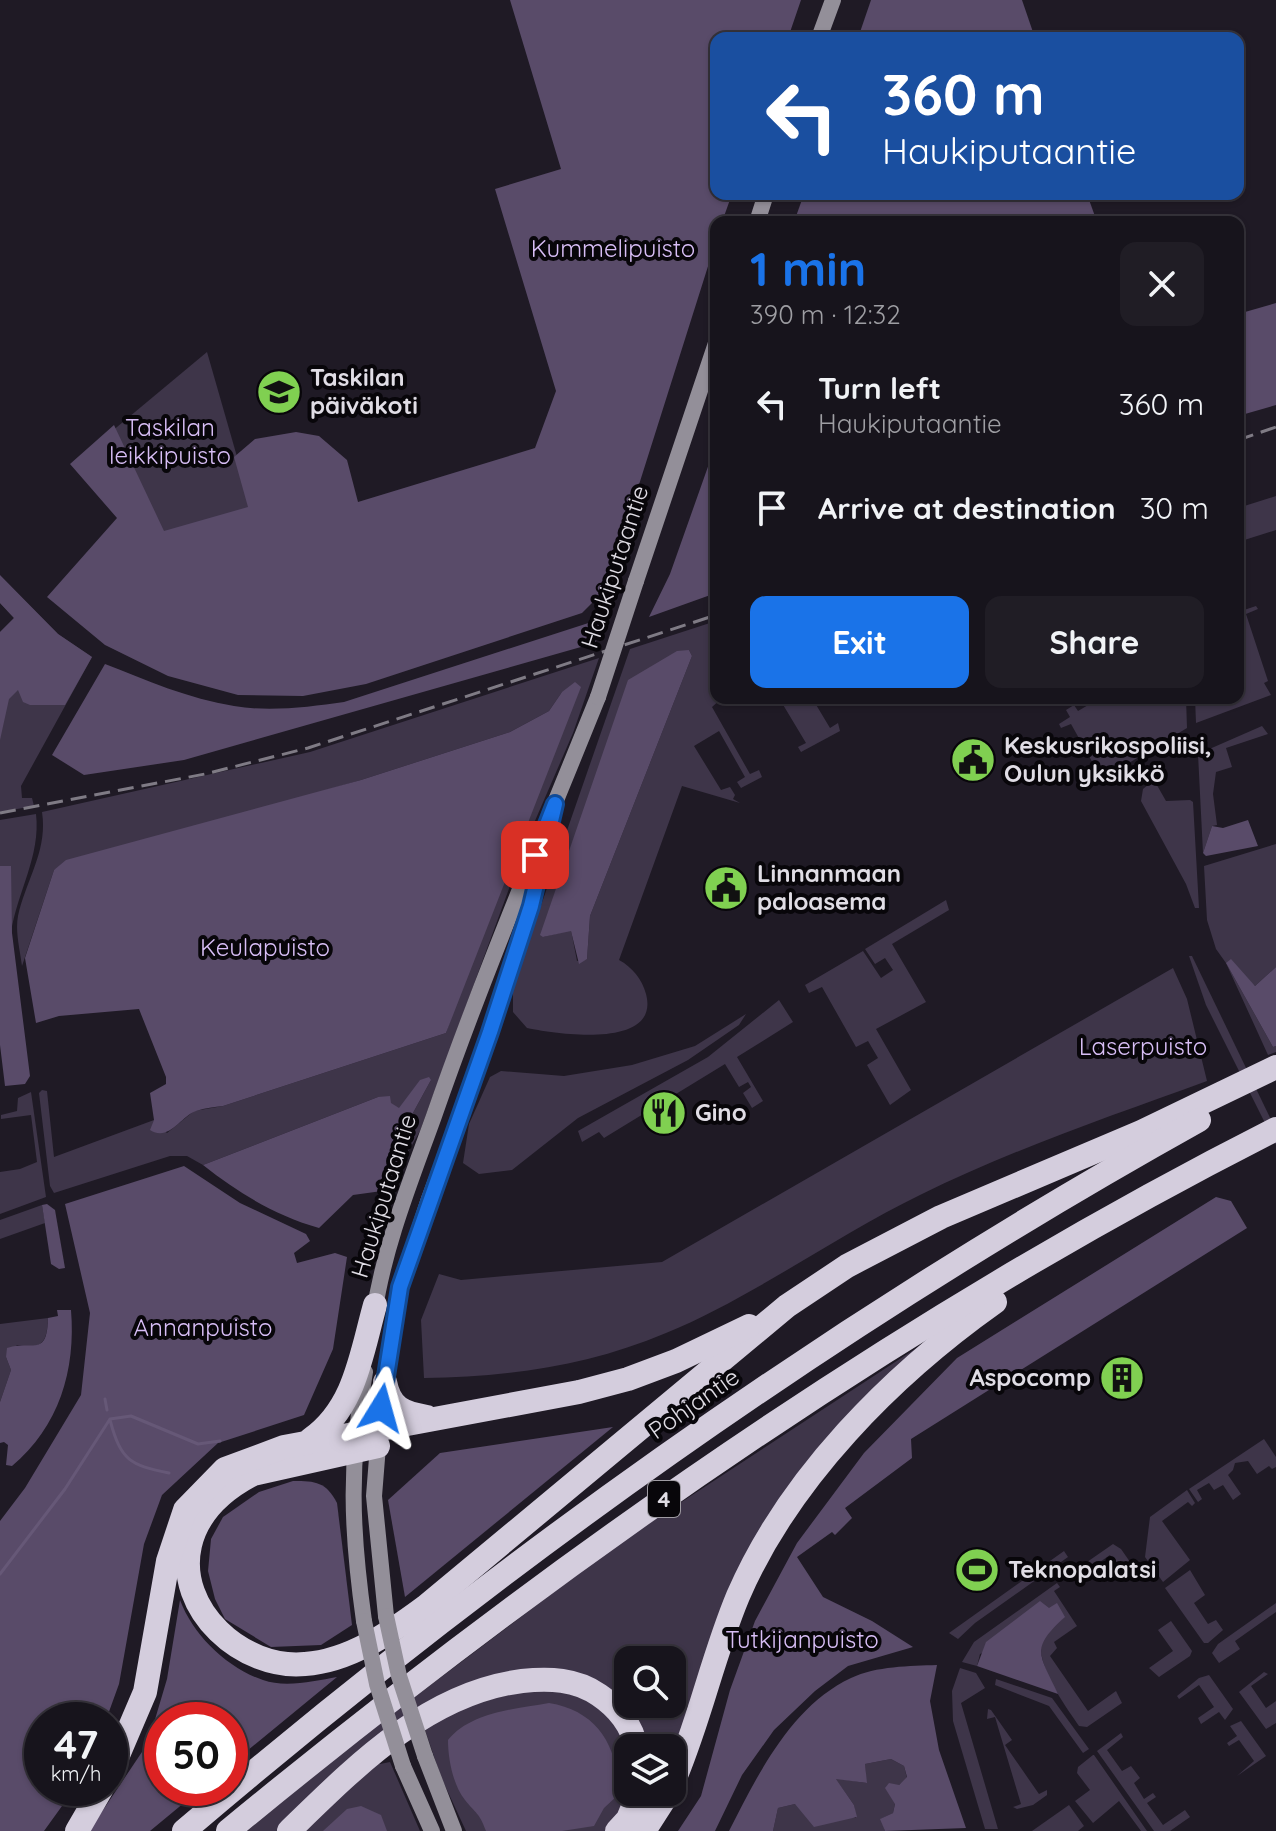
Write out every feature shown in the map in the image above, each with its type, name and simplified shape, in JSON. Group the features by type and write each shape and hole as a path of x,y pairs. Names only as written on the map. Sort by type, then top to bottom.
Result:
{"highway":[{"path":"787,1306 676,1361 628,1379 579,1392 434,1418 253,1474 214,1500 197,1524 190,1546 189,1567 200,1606 212,1624 236,1647 274,1662 302,1665 346,1654 400,1626 787,1306 847,1266 941,1217 1228,1097 1276,1067"},
{"name":"Pohjantie","path":"184,1831 405,1652 722,1418 1002,1233 1228,1097 1276,1080"},
{"name":"4","path":"228,1831 415,1682 613,1535 905,1341 1129,1209 1276,1129"},
{"path":"686,1753 718,1648 740,1594 787,1510 824,1461 913,1369 985,1309 1129,1209"},
{"path":"306,1442 327,1428 342,1411 375,1305"},
{"path":"385,1382 387,1394 399,1410 434,1418"},
{"path":"128,1736 145,1692 168,1561 185,1510 225,1469 254,1456 306,1442 366,1439"},
{"path":"289,1831 355,1767 436,1708 501,1684 547,1678 586,1686 614,1705 632,1734"},
{"path":"77,1831 92,1806"},
{"path":"617,1831 628,1819 633,1806"},
{"path":"644,1831 660,1806"}],"main road":[{"path":"821,32 833,0"},
{"name":"Haukiputaantie","path":"432,1831 403,1766 377,1684 364,1621 352,1524 366,1439 375,1305 409,1186 458,1046 598,697 710,361"},
{"name":"Haukiputaantie","path":"454,1831 399,1676 386,1616 366,1439 385,1382 400,1287 531,906 555,804"}],"green space":[{"name":"Kummelipuisto","path":"510,0 801,0 790,32 710,32 710,200 730,200 724,216 710,216 710,260 606,589 582,613 366,684 303,696 238,695 168,676 105,645 47,597 117,518 70,464 114,425 164,531 248,507 234,457 255,439 296,432 319,436 347,460 358,502 535,448 556,391 495,189 561,169"},
{"path":"871,0 1022,0 1033,32 860,32"},
{"path":"802,200 1089,200 1095,216 796,216"},
{"path":"1276,303 1276,405 1244,414 1244,312"},
{"name":"Taskilan leikkipuisto","path":"207,352 252,509 161,536 111,432"},
{"path":"710,461 710,595 649,617 670,574"},
{"path":"1276,496 1276,530 1244,540 1244,506"},
{"path":"0,575 58,634 92,657 65,705 30,705 23,702 18,690 9,699 0,740 0,632 14,618 0,603"},
{"path":"0,576 58,634 92,657 21,786 22,798 32,798 34,806 0,812 0,632 14,618 0,603"},
{"path":"1256,606 1258,609 1246,614 1268,681 1264,683 1271,695 1196,723 1195,704 1244,704 1244,610"},
{"path":"607,617 595,643 184,760 84,775 52,755 105,664 217,703 261,709 303,707 344,702"},
{"path":"710,623 710,704 715,704 712,707 750,774 759,770 762,777 741,788 737,782 745,777 719,731 694,746 721,790 730,787 735,795 733,799 740,803 682,786 619,960 642,983 646,994 646,1012 638,1024 603,1034 581,1035 527,1028 513,1012 513,986 630,649","holes":["689,650 692,656 590,916 587,959 577,961 571,930 543,937"]},
{"path":"689,650 692,656 590,916 587,959 579,964 571,931 540,935 628,680 677,651"},
{"path":"599,658 573,733 528,837 420,1131 399,1168 395,1171 410,1137 408,1122 431,1080 399,1109 378,1097 203,1165 187,1156 170,1156 54,1193 50,1186 39,1093 42,1090 47,1091 54,1157 154,1120 167,1133 194,1111 223,1106 446,1033 562,692 549,711 510,732 361,780 54,870 22,966 17,935 18,916 42,840 42,812 310,752"},
{"name":"Keulapuisto","path":"575,682 581,687 446,1033 223,1106 196,1111 169,1131 157,1133 150,1130 154,1120 150,1093 166,1084 166,1077 139,1009 59,1016 36,1023 25,958 54,870 66,860 361,780 510,732 549,711 562,692"},
{"path":"783,704 816,704 830,728 838,723 840,731 801,752 798,747 806,743"},
{"path":"1090,704 1186,704 1187,728 1094,784 1086,770 1094,765 1071,724 1061,728 1059,724 1070,717 1066,710 1074,705 1078,711"},
{"path":"1262,726 1268,734 1226,748 1232,767 1216,772 1213,794 1217,825 1212,826 1203,853 1198,754"},
{"path":"1154,780 1166,801 1193,802 1199,908 1195,908 1186,884 1141,801 1143,789"},
{"path":"36,814 35,845 11,933 11,867 0,866 0,820"},
{"path":"1248,820 1258,846 1206,856 1203,853 1212,826 1223,828"},
{"path":"1276,844 1276,967 1255,986 1226,963 1216,949 1207,920 1204,866"},
{"path":"0,866 11,866 12,933 30,1076 25,1084 5,1086 0,1045"},
{"path":"946,900 949,910 892,944 926,1002 876,1029 911,1090 890,1105 867,1065 878,1058 868,1041 856,1047 822,987 809,993 805,985 863,951 881,978 893,970 885,958 875,964 865,949"},
{"path":"1189,956 1192,956 1276,1130 1276,1145 1206,1005"},
{"path":"1231,959 1255,986 1276,967 1276,1046 1273,1047 1226,963"},
{"path":"1226,963 1273,1047 1276,1046 1276,1052 1268,1055"},
{"name":"Laserpuisto","path":"1173,968 1187,999 1207,1081 1062,1134 955,1178 888,1212 730,1302 637,1344 547,1368 424,1378 421,1320 439,1274 461,1280 662,1262"},
{"path":"779,1000 793,1022 737,1057 763,1101 752,1108 743,1093 751,1087 748,1082 739,1087 725,1064 604,1138 599,1132 582,1142 578,1131 708,1057"},
{"path":"746,1014 739,1025 688,1060 578,1118 512,1170 479,1174 463,1163 469,1124 490,1077 501,1071 564,1076 632,1065 695,1046"},
{"path":"429,1077 431,1080 408,1122 410,1137 402,1158 382,1191 353,1195 319,1228 287,1217 258,1202 203,1165 378,1097 390,1096 391,1103 399,1108 420,1080"},
{"path":"31,1092 46,1197 0,1214 0,1172 37,1162 31,1115 1,1119 1,1115 17,1111 18,1098"},
{"name":"Annanpuisto","path":"184,1166 240,1203 306,1234 310,1241 294,1253 297,1263 335,1253 347,1257 333,1349 304,1415 218,1443 162,1495 144,1544 119,1684 112,1702 24,1702 24,1806 62,1806 44,1831 0,1831 0,1521 25,1488 81,1395 90,1313 65,1204"},
{"name":"Tutkijanpuisto","path":"1216,1197 1231,1201 1247,1228 911,1439 912,1458 845,1508 852,1518 835,1535 832,1532 797,1557 823,1597 872,1621 913,1647 848,1666 815,1691 774,1730 742,1775 715,1831 678,1831 701,1796 730,1690 755,1621 797,1543 864,1453 957,1358"},
{"path":"47,1204 55,1210 65,1268 59,1269 51,1264 42,1205"},
{"path":"42,1205 45,1223 0,1239 0,1220"},
{"path":"57,1310 71,1310 70,1354 61,1396 42,1434 12,1466 6,1465 8,1445 0,1443 0,1402 11,1370 6,1357 7,1348 41,1343 45,1338 48,1318 58,1316"},
{"path":"973,1311 782,1507 686,1740 686,1734 633,1734 622,1718 686,1718 686,1646 614,1646 614,1707 602,1690 464,1692 281,1831 247,1831 355,1742 619,1543"},
{"path":"48,1318 42,1342 33,1346 17,1345 6,1357 11,1370 0,1402 0,1324"},
{"path":"613,1427 405,1597 388,1500 440,1453"},
{"path":"1264,1439 1276,1457 1276,1467 1272,1469 1269,1466 1257,1474 1248,1461 1235,1463 1228,1475 1241,1494 1233,1500 1223,1485 1214,1490 1209,1483 1197,1490 1202,1499 1198,1502 1189,1489"},
{"path":"293,1481 320,1484 337,1503 352,1625 321,1645 271,1647 225,1619 215,1599 208,1571 211,1539 223,1517 259,1492"},
{"path":"1187,1490 1195,1503 1192,1506 1188,1502 1162,1521 1190,1560 1163,1582 1145,1557 1150,1517"},
{"path":"1113,1544 1121,1549 1137,1572 1127,1579 1110,1555 1069,1580 1064,1578"},
{"path":"1064,1551 1068,1557 975,1623 958,1639 949,1633"},
{"path":"1190,1570 1205,1595 1194,1603 1208,1624 1216,1620 1223,1630 1208,1643 1204,1643 1165,1588"},
{"path":"1057,1583 1060,1587 1054,1591 1077,1626 1054,1642 1057,1648 1050,1656 1088,1711 1116,1691 1122,1703 1087,1727 1079,1726 1066,1707 1051,1682 1042,1656 1041,1644 1045,1635 1064,1617 980,1654 977,1666 962,1662 974,1642"},
{"path":"180,1600 202,1638 224,1659 250,1675 281,1683 337,1677 248,1750 248,1702 160,1702"},
{"path":"1040,1601 1049,1608 1057,1603 1065,1617 1046,1637 1041,1653 1058,1694 977,1666 986,1642"},
{"path":"1276,1603 1276,1612 1235,1641 1240,1649 1219,1663 1212,1653 1218,1644"},
{"path":"1171,1621 1192,1651 1190,1656 1159,1677 1149,1668 1173,1651 1158,1630"},
{"path":"937,1665 930,1701 939,1750 966,1828 885,1831 880,1819 893,1813 895,1804 885,1788 889,1783 899,1785 907,1777 904,1766 891,1759 865,1764 867,1783 836,1779 854,1805 857,1817 814,1827 795,1804 778,1808 773,1831 729,1831 778,1744 793,1724 830,1690 871,1671"},
{"path":"960,1668 976,1673 985,1688 961,1703 998,1829 985,1829 953,1721 952,1691"},
{"path":"1264,1672 1268,1674 1251,1686 1266,1708 1276,1701 1276,1723 1266,1729 1239,1692"},
{"path":"1209,1675 1233,1709 1225,1720 1219,1712 1201,1724 1198,1718 1214,1707 1199,1685 1179,1699 1177,1696 1199,1678"},
{"path":"996,1679 1052,1698 1089,1749 1083,1753 1049,1706 995,1685"},
{"path":"546,1686 608,1708 621,1734 614,1734 614,1806 623,1806 608,1831 466,1831 441,1777 423,1724 452,1709"},
{"path":"549,1703 566,1707 593,1723 602,1734 614,1759 614,1799 604,1808 594,1826 562,1831 486,1831 457,1787 448,1740 469,1723 508,1710"},
{"path":"988,1709 991,1710 1012,1740 1005,1745 1039,1794 1047,1790 1047,1795 1033,1805 1013,1807 1021,1804 995,1717 987,1719"},
{"path":"1241,1721 1266,1756 1237,1776 1254,1761 1239,1740 1229,1746 1227,1743 1237,1736 1230,1726"},
{"path":"1121,1733 1123,1737 1107,1750 1122,1771 1131,1766 1140,1778 1134,1783 1144,1799 1153,1793 1156,1797 1147,1803 1163,1825 1185,1810 1190,1817 1170,1831 1154,1831 1097,1751"},
{"path":"144,1749 144,1806 180,1806 150,1831 89,1831 106,1806 128,1806 128,1773"},
{"path":"1094,1755 1147,1831 1141,1831 1119,1801 1093,1823 1075,1801 1090,1790 1077,1773 1078,1767"},
{"path":"375,1757 380,1764 390,1762 420,1831 297,1831"},
{"path":"891,1759 904,1766 907,1778 899,1785 893,1813 881,1819 885,1831 773,1831 778,1808 795,1804 856,1818 854,1805 835,1778 866,1783 865,1764"},
{"path":"1069,1805 1084,1826 1078,1831 1032,1831"},
{"path":"361,1806 381,1815 387,1831 323,1831 347,1809"}],"waterway":[{"path":"105,1399 107,1410"},
{"path":"0,1574 65,1489 110,1419 131,1416 198,1444 220,1441"},
{"path":"110,1420 118,1444 129,1459 136,1464 169,1473"}],"railway":[{"path":"1244,438 1276,427"},
{"path":"0,813 205,774 308,748 710,617"}],"place":[{"name":"Taskilan päiväkoti","path":"279,392"},
{"name":"Keskusrikospoliisi, Oulun yksikkö","path":"973,760"},
{"name":"Linnanmaan paloasema","path":"726,888"},
{"name":"Gino","path":"664,1113"},
{"name":"Aspocomp","path":"1122,1378"},
{"name":"Teknopalatsi","path":"977,1570"}],"route":[{"path":"381,1408 400,1287 479,1066 531,906 555,804 535,855"}]}
